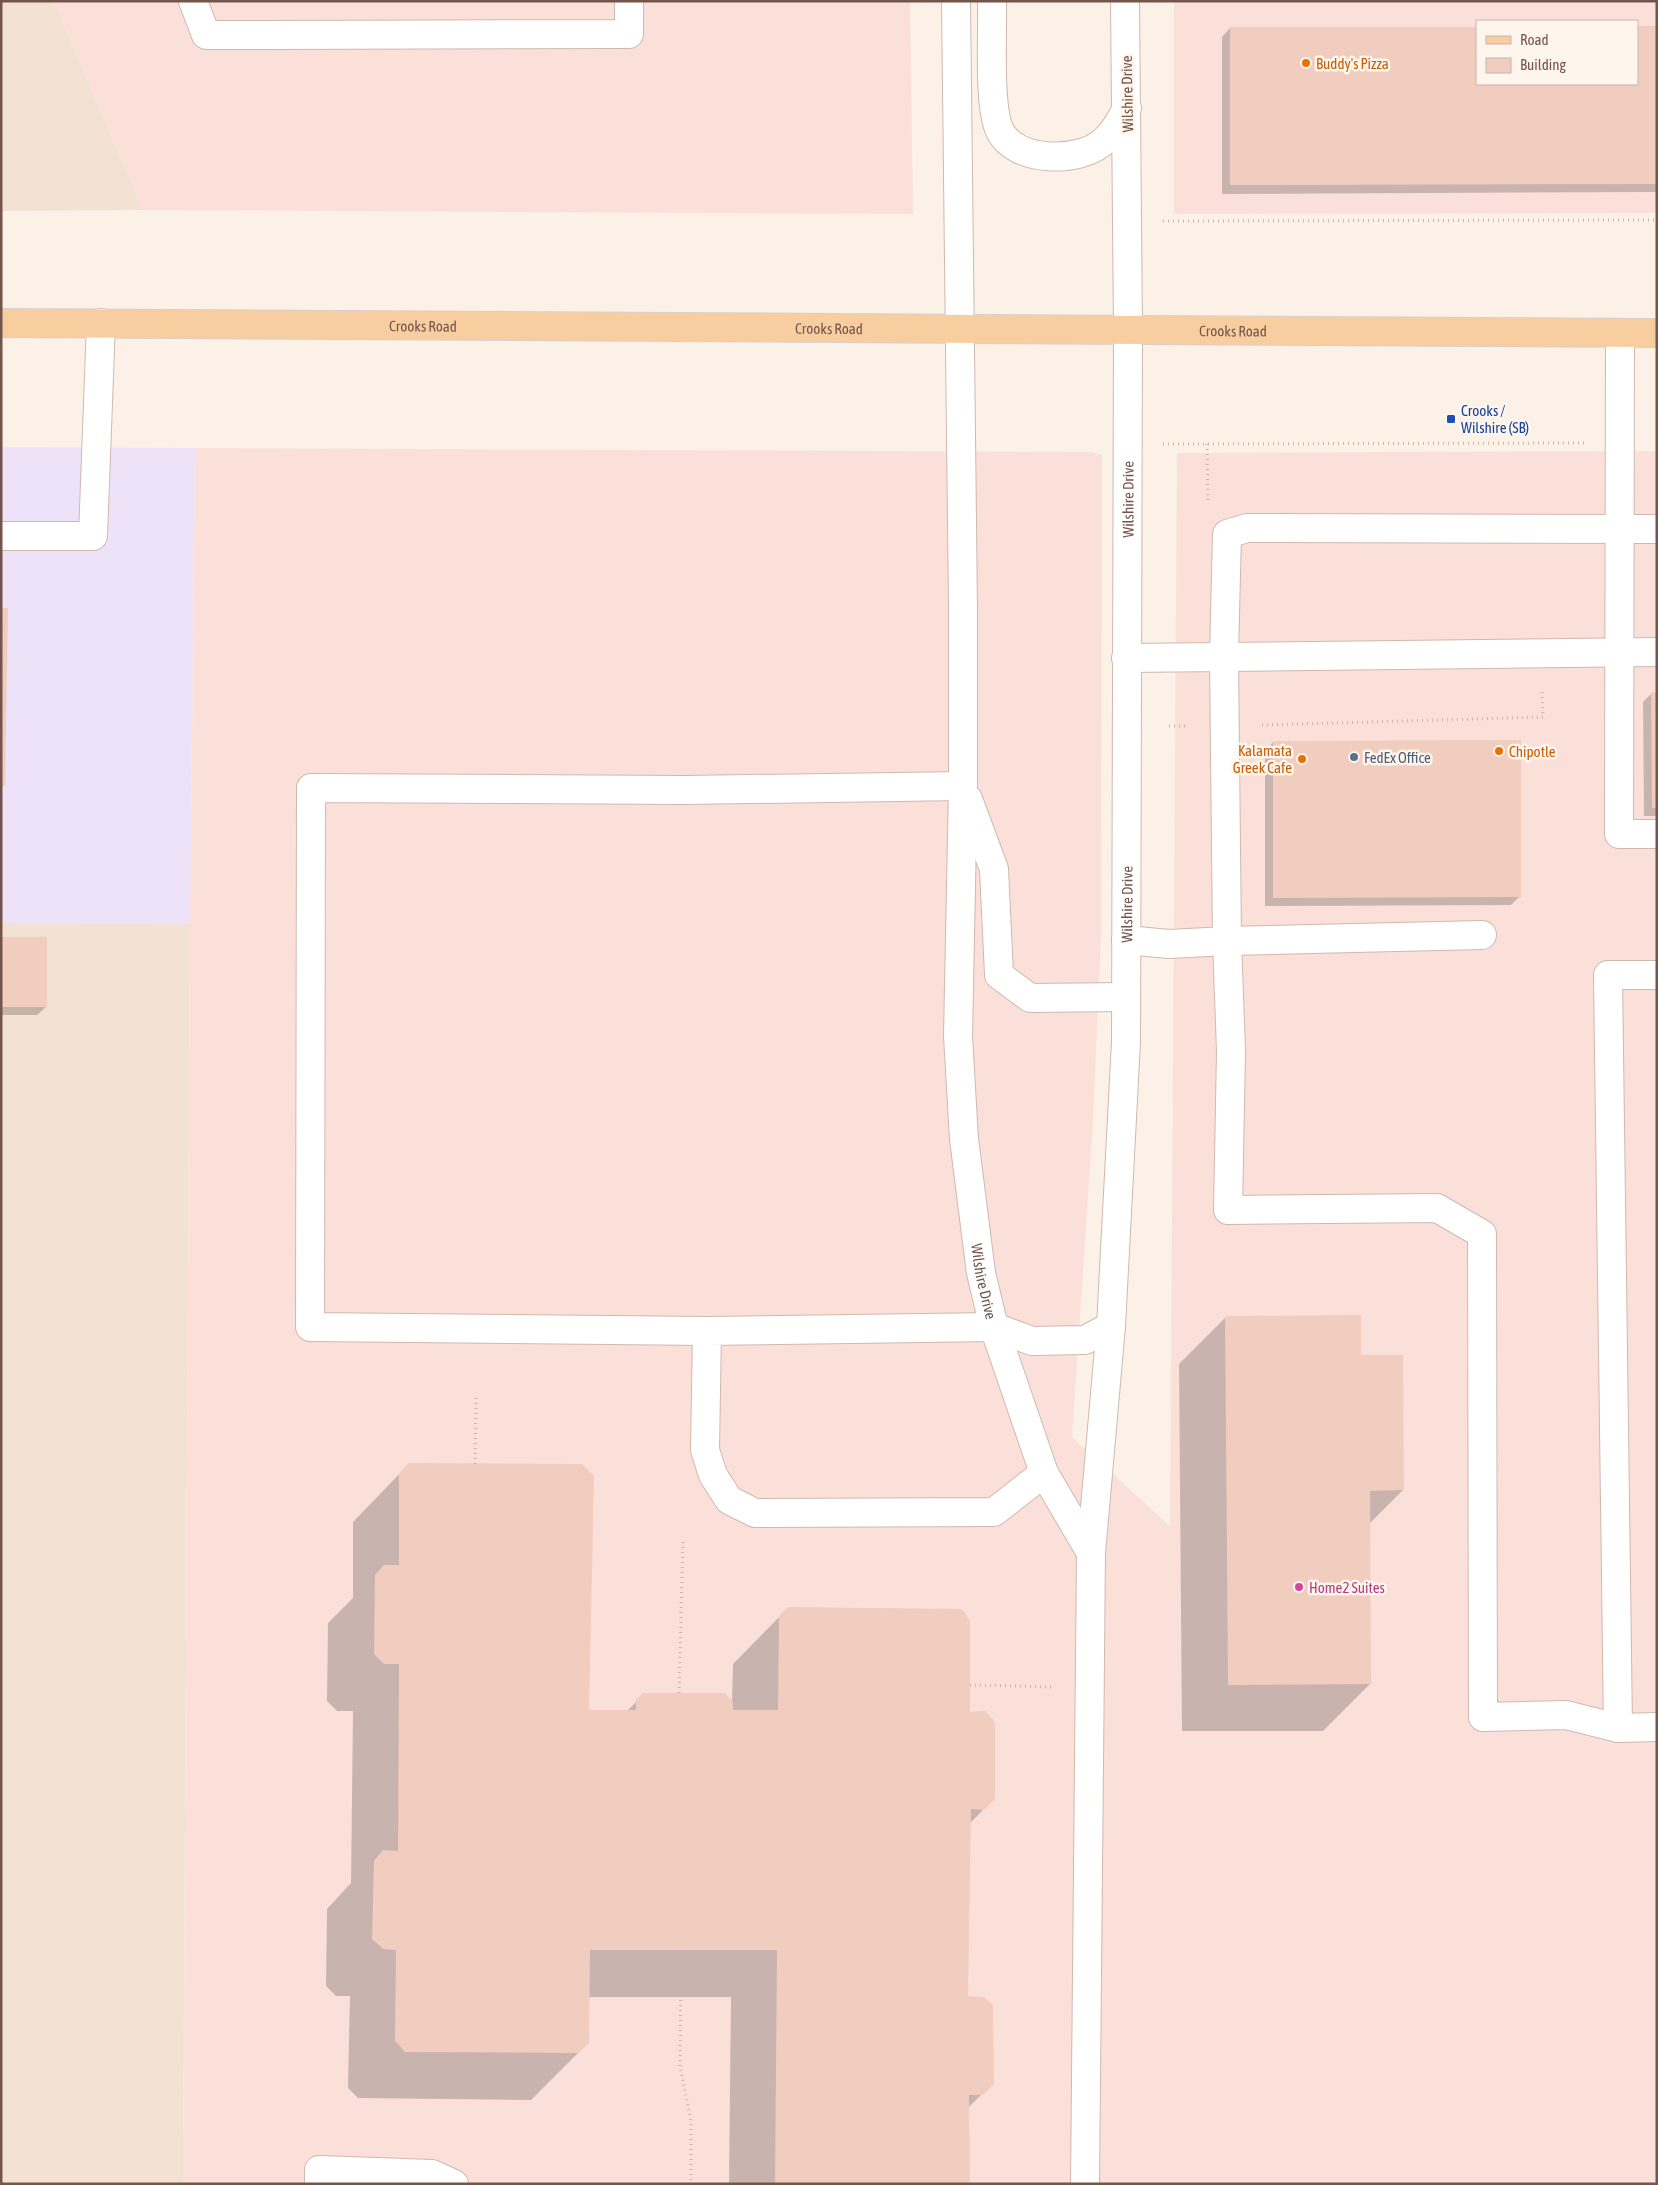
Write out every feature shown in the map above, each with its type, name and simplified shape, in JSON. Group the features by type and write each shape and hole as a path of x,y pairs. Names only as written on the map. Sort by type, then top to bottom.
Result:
{"main road":[{"name":"Crooks Road","path":"1,323 1657,333"}],"street":[{"path":"193,1 206,34 305,35 629,34 629,1"},
{"name":"Wilshire Drive","path":"956,1 963,786 958,1036 964,1139 981,1273 994,1327 1044,1473 1091,1553"},
{"path":"992,1 993,86 996,115 1000,130 1008,143 1038,155 1054,158 1087,152 1103,143 1117,128 1127,108"},
{"name":"Wilshire Drive","path":"1091,1553 1111,1326 1126,1042 1128,330 1125,1"},
{"path":"1,536 93,536 101,323"},
{"path":"1620,333 1618,527 1619,834 1657,834"},
{"path":"1657,528 1247,528 1226,534 1224,657 1227,940 1231,1051 1228,1210 1437,1208 1482,1234 1483,1717 1566,1714 1618,1728 1657,1727"},
{"path":"1126,658 1657,652"},
{"path":"963,786 696,790 312,788 310,1327 707,1332 994,1327"},
{"name":"Wilshire Drive","path":"963,786 994,870 999,975 1030,998 1126,997"},
{"path":"1126,940 1169,944 1227,940 1482,935"},
{"path":"1618,1728 1608,975 1657,975"},
{"name":"Wilshire Drive","path":"994,1327 1032,1341 1085,1340 1111,1326"},
{"path":"707,1332 705,1450 713,1475 729,1500 755,1513 994,1512 1044,1473"},
{"path":"1085,2184 1091,1553"},
{"path":"319,2184 319,2170 432,2174 454,2184"}],"path":[{"path":"1161,221 1657,220"},
{"path":"1155,444 1620,443"},
{"path":"1207,444 1208,511"},
{"path":"1254,725 1543,717 1542,682"},
{"path":"1169,726 1193,726"},
{"path":"476,1396 476,1464"},
{"path":"679,1693 684,1539"},
{"path":"970,1685 1059,1687"},
{"path":"681,1950 680,2066 691,2121 691,2184"}],"shaded area":[{"path":"1,1 54,1 143,210 1,211"},
{"path":"54,1 910,1 913,214 143,210"},
{"path":"1174,1 1657,1 1657,213 1174,214"},
{"path":"1,447 195,448 190,924 1,923"},
{"path":"195,448 1091,452 1102,455 1101,935 1093,1121 1072,1437 1170,1526 1177,453 1657,451 1657,2184 183,2184 190,924"},
{"path":"1,923 190,924 183,2184 1,2184"}],"building":[{"path":"1638,26 1657,26 1657,184 1230,185 1230,27 1476,27 1476,85 1638,85"},
{"path":"1,608 8,608 5,786 1,786"},
{"path":"1651,692 1657,692 1657,808 1652,808"},
{"path":"1521,740 1521,897 1273,898 1273,741"},
{"path":"1,937 47,937 47,1007 1,1007"},
{"name":"Home2 Suites","path":"1361,1315 1361,1355 1403,1355 1404,1490 1370,1491 1371,1684 1228,1685 1225,1316"},
{"path":"408,1463 582,1464 594,1476 589,1710 636,1710 636,1700 643,1693 725,1693 733,1702 733,1710 778,1710 779,1616 788,1607 962,1609 970,1621 970,1712 985,1711 995,1722 995,1799 984,1810 971,1809 968,1996 984,1997 993,2005 994,2084 983,2095 969,2095 970,2184 775,2184 777,1950 590,1950 589,2043 579,2053 405,2052 395,2041 396,1950 383,1949 372,1939 374,1861 383,1850 398,1851 399,1664 384,1664 374,1654 375,1575 384,1565 399,1565 399,1474"}],"place":[{"name":"Buddy's Pizza","path":"1306,63"},
{"name":"Crooks / Wilshire (SB)","path":"1451,419"},
{"name":"Chipotle","path":"1499,751"},
{"name":"FedEx Office","path":"1354,757"},
{"name":"Kalamata Greek Cafe","path":"1302,759"},
{"name":"Home2 Suites","path":"1299,1587"}]}
